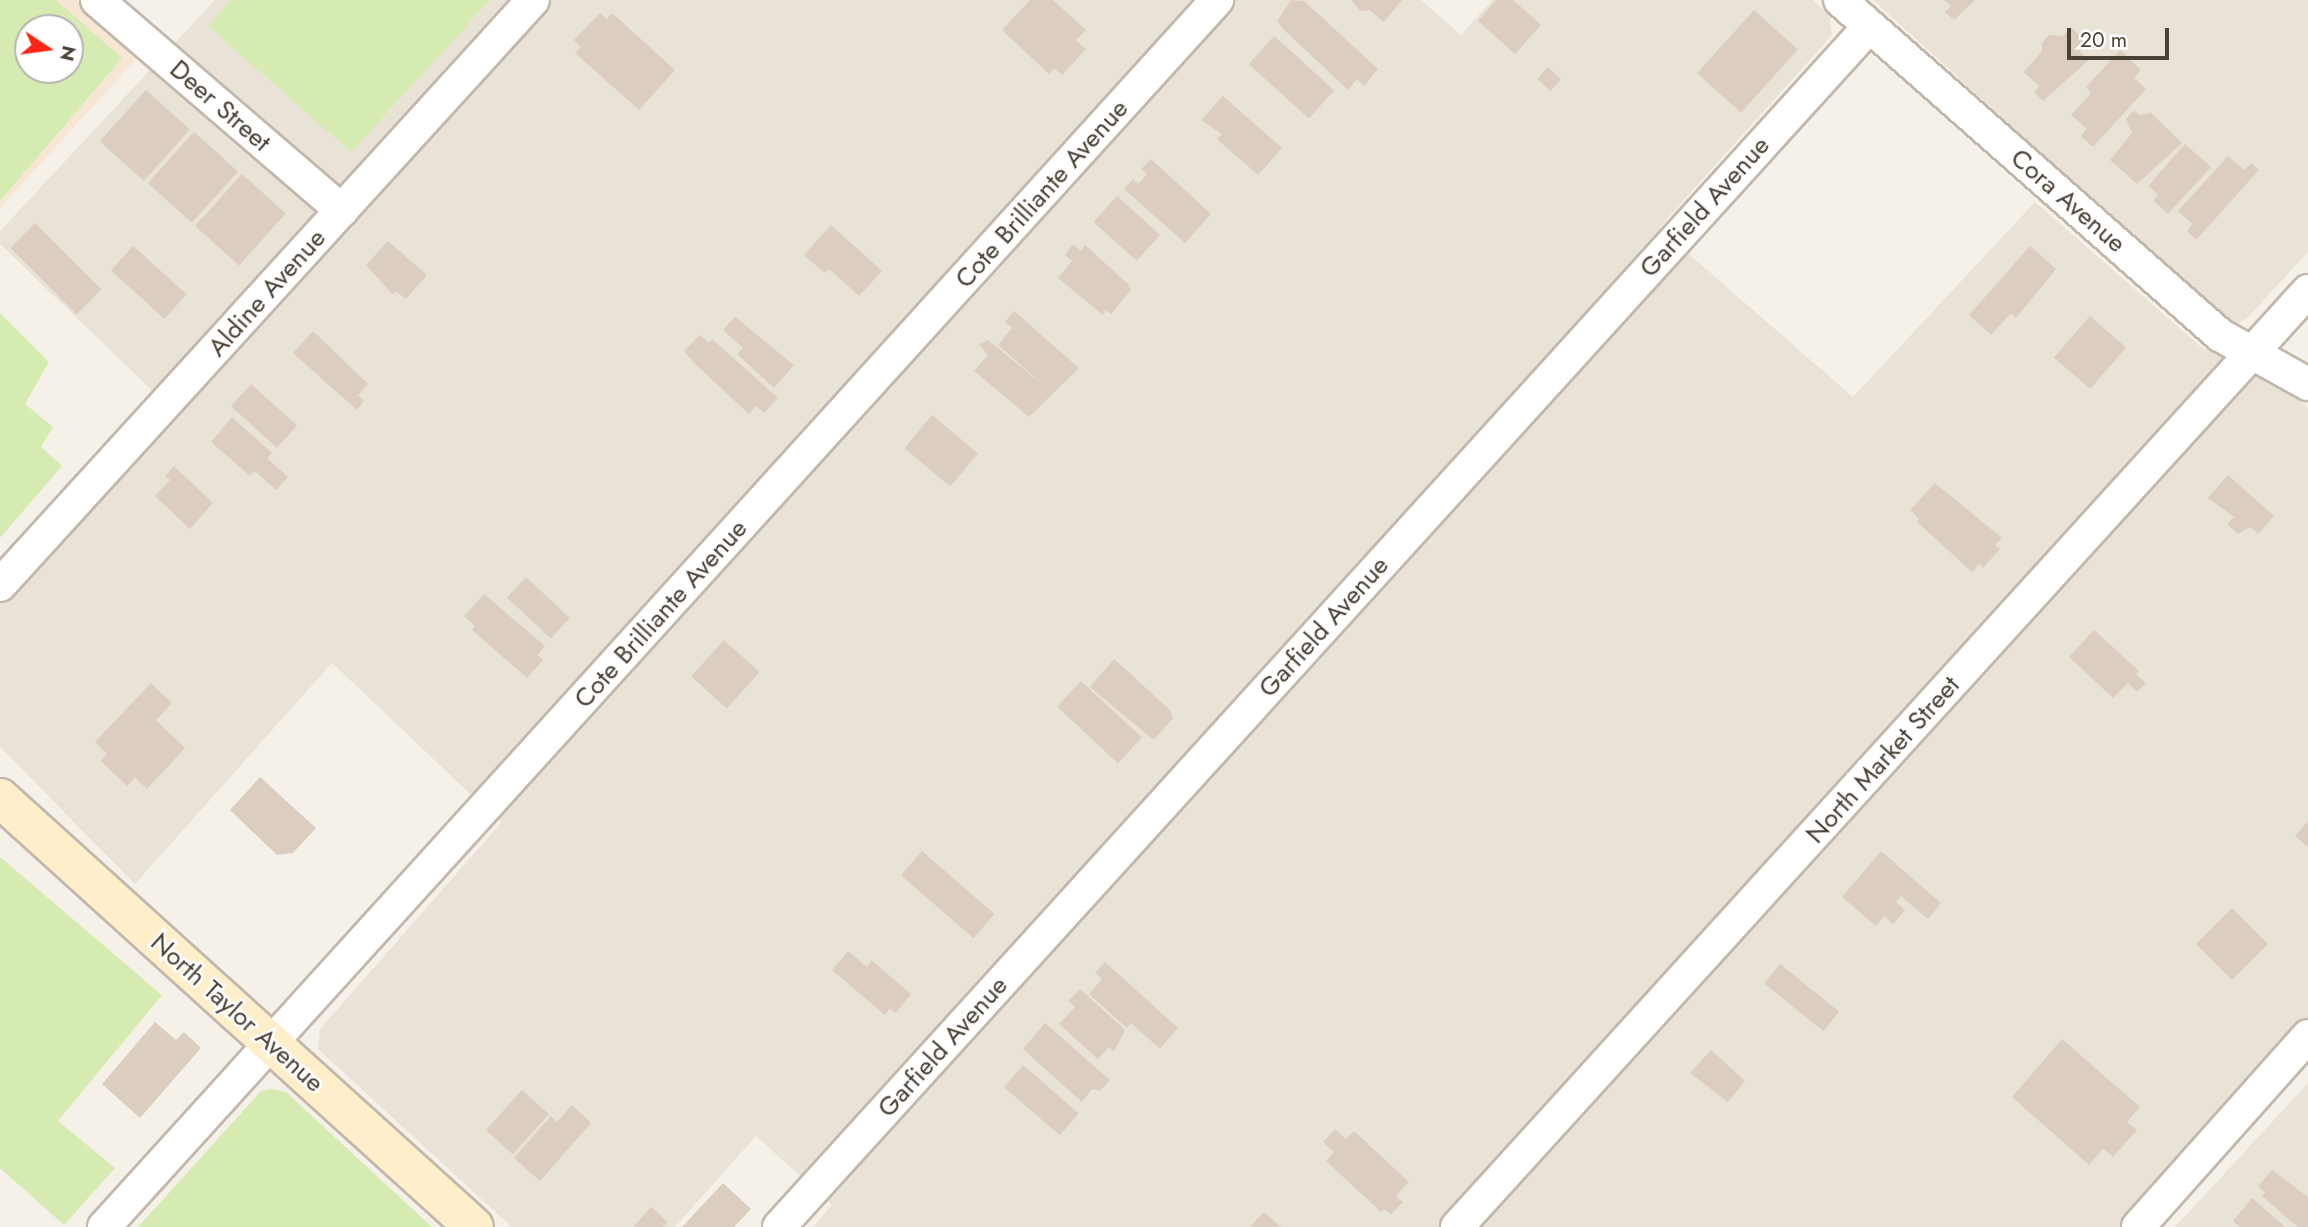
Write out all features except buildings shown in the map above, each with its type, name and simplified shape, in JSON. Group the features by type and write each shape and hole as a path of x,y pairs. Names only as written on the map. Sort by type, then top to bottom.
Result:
{"street":[{"name":"Deer Street","path":"97,0 342,211"},
{"name":"Aldine Avenue","path":"0,585 533,0"},
{"name":"Cote Brilliante Avenue","path":"104,1227 272,1045 1217,0"},
{"name":"Cora Avenue","path":"1840,0 2220,335 2308,384"},
{"name":"Garfield Avenue","path":"779,1227 1869,27"},
{"name":"North Market Street","path":"1457,1227 2308,291"},
{"name":"North Taylor Avenue","path":"0,798 474,1227"},
{"path":"2138,1227 2308,1036"}],"shaded area":[{"path":"0,0 77,0 140,55 0,208"},
{"path":"215,0 1421,0 1461,35 1492,0 1813,0 1829,15 1832,35 1659,228 1853,397 2035,202 2201,347 2282,386 2308,408 2308,1036 2138,1227 813,1227 832,1205 756,1136 675,1227 512,1227 318,1049 320,1029 501,823 332,663 135,884 0,747 0,585 166,404 0,244 0,231"},
{"path":"1873,0 2308,0 2308,252 2249,316 2238,324 2225,321"},
{"path":"2308,1083 2308,1227 2175,1227"}],"green space":[{"path":"0,0 56,0 72,14 14,14 14,84 84,84 84,25 122,58 0,201"},
{"path":"231,0 490,0 351,152 208,26"},
{"path":"0,313 49,362 25,404 53,427 41,447 62,466 0,538"},
{"path":"0,857 162,995 58,1121 115,1168 64,1225 0,1168"},
{"path":"271,1089 286,1092 432,1227 138,1227 261,1091"}]}
